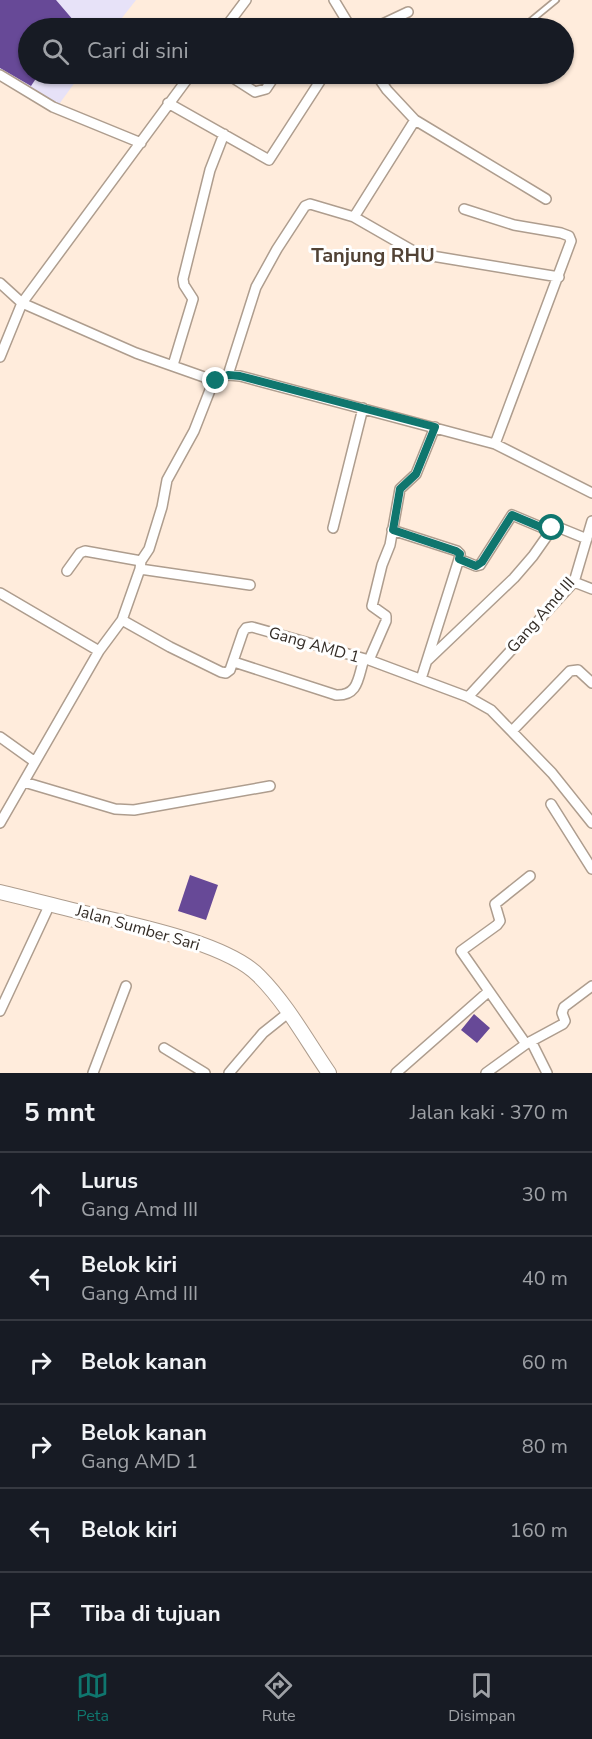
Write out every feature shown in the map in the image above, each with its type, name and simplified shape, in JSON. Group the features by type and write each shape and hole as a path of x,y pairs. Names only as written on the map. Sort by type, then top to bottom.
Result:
{"street":[{"path":"232,18 246,0"},
{"path":"339,1 347,18"},
{"path":"395,18 408,12"},
{"path":"0,75 54,107 141,143"},
{"path":"0,357 22,303 183,84"},
{"path":"243,84 255,92 266,89 269,84"},
{"path":"168,103 269,160 318,84"},
{"path":"383,84 415,120 546,199"},
{"path":"354,218 415,120"},
{"path":"173,365 193,299 183,279 210,170 224,134"},
{"path":"228,375 256,287 277,249 308,204 354,218 415,252 559,276"},
{"path":"464,209 514,225 561,232 571,241 495,444"},
{"path":"0,283 22,303 136,353 204,377 212,385"},
{"path":"0,823 99,651 122,620 162,507 167,480 194,431 212,385 222,377 228,375 363,408 495,444 592,493"},
{"path":"333,528 363,408"},
{"name":"Gang AMD 1","path":"366,660 386,621 386,616 372,606 382,565 390,545 400,489 416,474 435,427"},
{"path":"459,559 476,566 480,564 512,515 550,531"},
{"name":"Gang Amd III","path":"468,697 574,582 592,522"},
{"path":"428,660 514,578 555,527 587,539"},
{"path":"393,530 460,554 421,679"},
{"path":"67,571 80,553 85,550 140,565 250,585"},
{"path":"574,582 592,589"},
{"path":"0,592 99,651"},
{"path":"122,620 221,672 226,673 234,662 336,695 345,695 354,689 366,660"},
{"name":"Gang AMD 1","path":"234,662 243,632 246,628 252,627 366,660 468,697 491,710 512,731 552,773 592,823"},
{"path":"512,731 570,671 578,670 592,683"},
{"path":"0,737 35,762"},
{"path":"24,782 115,809 134,810 270,786"},
{"path":"551,804 592,868"},
{"path":"530,876 495,904 500,921 497,925 461,951 488,992 529,1042 547,1073"},
{"name":"Jalan Sumber Sari","path":"0,892 141,926 196,943 234,959 258,975 288,1012 328,1073"},
{"path":"0,1011 50,904"},
{"path":"93,1073 126,986"},
{"path":"486,1073 529,1042 563,1024 565,1021 562,1013 564,1007 592,986"},
{"path":"396,1073 488,992"},
{"path":"229,1073 263,1033 288,1012"},
{"path":"164,1048 205,1073"}],"lane":[{"path":"534,18 556,0"}],"shaded area":[{"path":"0,0 136,0 122,18 18,18 18,83 0,72"},
{"path":"20,84 74,84 57,107"}],"building":[{"path":"0,0 56,0 71,18 18,18 18,78 0,68"},
{"path":"190,875 218,885 206,920 178,911"},
{"path":"474,1014 490,1028 477,1043 461,1030"}],"district":[{"name":"Tanjung RHU","path":"373,255"}],"route":[{"path":"216,381 228,375 240,376 435,427 416,474 400,489 393,530 456,551 460,554 459,559 478,566 512,515 550,531 552,528"}]}
